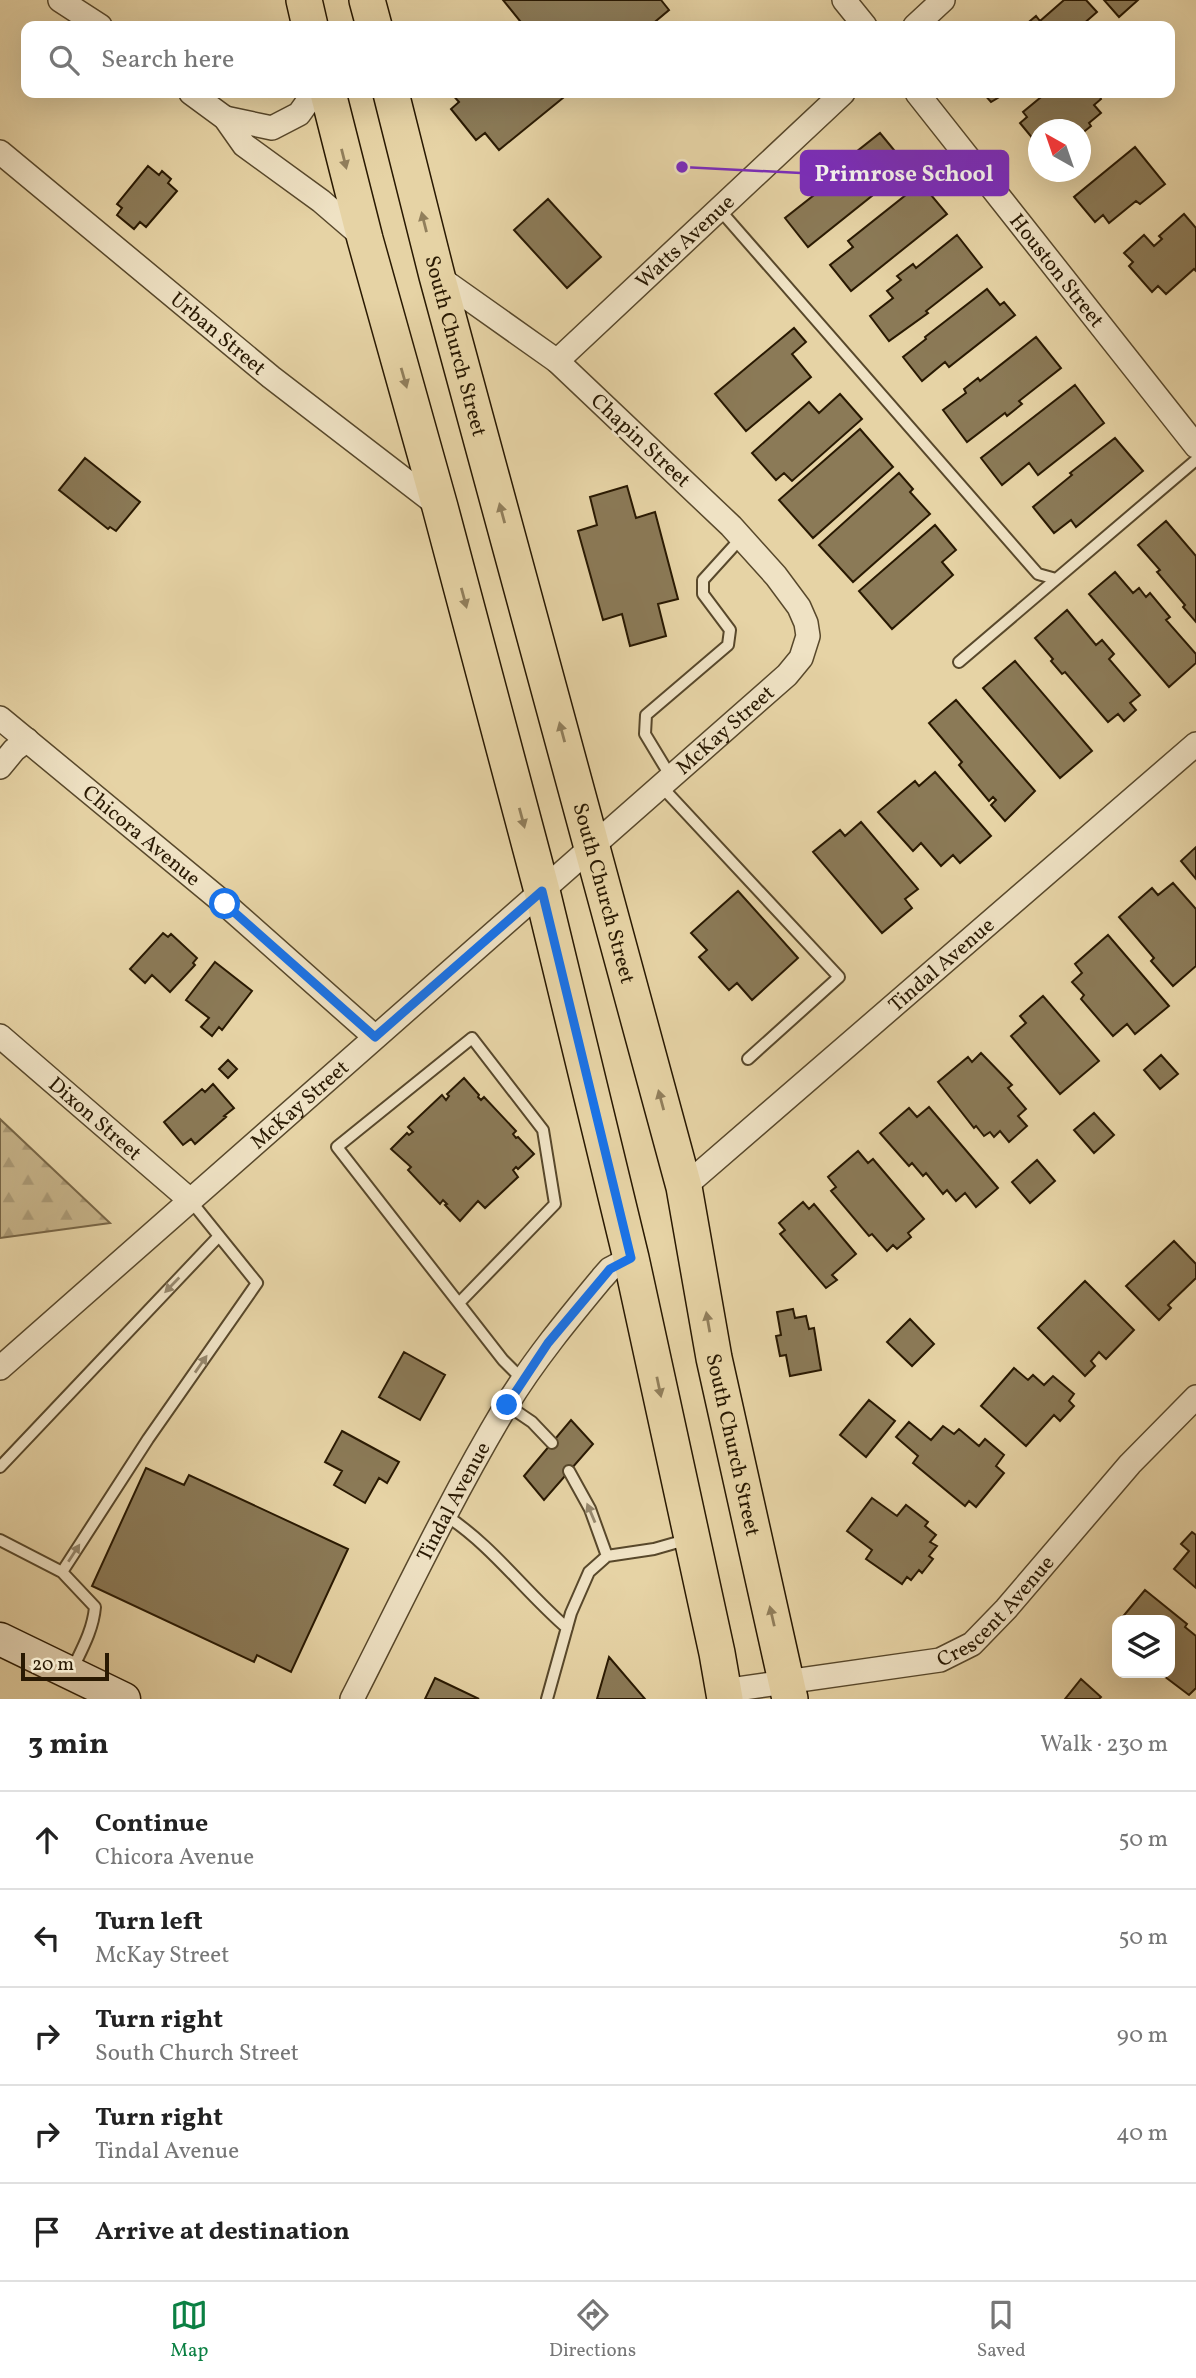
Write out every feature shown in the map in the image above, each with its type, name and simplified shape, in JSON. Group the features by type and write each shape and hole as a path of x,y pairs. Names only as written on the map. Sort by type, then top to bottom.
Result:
{"main road":[{"path":"304,0 309,21"},
{"path":"329,98 542,891 631,1258 724,1695"},
{"name":"South Church Street","path":"392,98 437,276 684,1186 714,1358 789,1691"},
{"path":"0,1639 80,1686 124,1699"}],"street":[{"path":"60,0 92,21"},
{"path":"844,0 861,21"},
{"path":"920,21 943,0"},
{"path":"198,98 225,118 244,145 321,201 365,239"},
{"path":"225,118 272,128 299,114 310,98"},
{"name":"Watts Avenue","path":"557,361 838,98"},
{"name":"Houston Street","path":"921,98 1196,446"},
{"name":"Urban Street","path":"0,152 271,377 440,507"},
{"name":"Chapin Street","path":"437,276 557,361 741,537 799,607 806,623 807,638"},
{"name":"McKay Street","path":"0,1368 787,675 801,658 807,638"},
{"name":"Chicora Avenue","path":"0,718 225,904 375,1037"},
{"path":"0,767 14,750 27,740"},
{"name":"Tindal Avenue","path":"684,1186 1196,744"},
{"name":"Dixon Street","path":"0,1036 190,1200"},
{"name":"Tindal Avenue","path":"352,1699 445,1515 507,1405 548,1343 610,1269 631,1258"},
{"name":"Crescent Avenue","path":"724,1695 789,1691 855,1671 940,1660 972,1644 1006,1609 1130,1464 1196,1397"}],"lane":[{"path":"719,209 1038,574 1056,579"},
{"path":"959,662 1196,460"},
{"path":"741,537 704,580 703,594 730,630 728,645 646,715 645,734 666,781 839,977 748,1059"},
{"path":"459,1303 555,1204 543,1130 472,1038 337,1147 503,1360 523,1380"},
{"path":"62,1572 148,1439 257,1283 190,1200"},
{"path":"0,1467 219,1236"},
{"path":"507,1405 532,1422 552,1443"},
{"path":"569,1471 590,1509 607,1556"},
{"path":"445,1515 471,1532 541,1606 567,1628"},
{"path":"547,1699 567,1628 589,1573 607,1556 654,1549 692,1538"},
{"path":"0,1540 62,1572 95,1607 80,1686"}],"green space":[{"path":"0,1119 110,1223 0,1238"}],"building":[{"path":"503,0 661,0 669,10 656,21 520,21"},
{"path":"1064,0 1086,0 1097,12 1087,21 1040,21"},
{"path":"1104,0 1138,0 1119,17"},
{"path":"455,98 563,98 499,150 485,133 476,140 451,109 459,102"},
{"path":"1040,98 1101,99 1094,105 1101,113 1091,121 1091,119 1028,119 1028,133 1020,123 1027,117 1023,112"},
{"path":"880,133 908,167 808,247 785,218 828,184 819,173 838,158 842,163"},
{"path":"1135,147 1165,184 1140,204 1136,201 1109,223 1103,215 1095,222 1074,197"},
{"path":"148,166 159,175 162,171 171,179 168,183 177,191 146,227 140,222 134,229 117,215 122,208 117,204"},
{"path":"921,183 947,214 851,291 830,265 853,247 848,241"},
{"path":"548,199 601,257 567,288 514,230"},
{"path":"1184,214 1196,228 1196,271 1194,269 1166,294 1158,286 1152,292 1129,266 1133,262 1124,253 1144,235 1154,246 1162,239 1159,236"},
{"path":"957,235 982,267 926,311 928,313 889,341 870,316 893,298 887,291 901,280 897,276 913,264 916,268"},
{"path":"987,289 1000,305 1004,302 1015,315 949,367 945,362 922,381 903,357"},
{"path":"794,328 806,342 792,354 811,377 746,431 715,394"},
{"path":"1036,337 1061,368 1019,401 1022,404 1007,416 1005,413 967,442 943,410 966,393 964,389 978,378 980,381"},
{"path":"1075,385 1104,423 1038,475 1029,463 1002,485 981,458"},
{"path":"840,394 862,419 792,481 784,473 776,480 752,453 809,402 819,413"},
{"path":"860,429 893,467 813,538 779,500"},
{"path":"1115,438 1143,471 1076,527 1071,520 1054,533 1033,507 1072,475 1070,473"},
{"path":"85,458 140,502 116,531 110,527 108,529 59,490"},
{"path":"899,473 913,489 910,492 930,514 853,582 819,545"},
{"path":"627,486 636,518 655,512 678,599 658,604 666,636 630,646 622,614 603,620 578,531 597,525 590,497"},
{"path":"1166,521 1196,556 1196,622 1157,572 1160,570 1138,545"},
{"path":"935,525 956,550 942,562 953,575 892,629 859,591"},
{"path":"1115,572 1133,593 1139,588 1146,597 1150,593 1170,617 1166,620 1196,654 1196,663 1169,687 1089,594"},
{"path":"1067,610 1096,645 1102,640 1114,654 1109,659 1140,695 1130,703 1136,710 1124,721 1118,714 1108,722 1065,672 1062,674 1035,638"},
{"path":"1015,661 1092,751 1060,778 983,688"},
{"path":"956,700 1035,791 1005,821 991,805 996,800 993,797 989,801 959,765 962,762 929,723"},
{"path":"935,772 991,836 960,863 953,855 941,866 921,843 913,851 878,812 915,781 919,786"},
{"path":"861,822 918,889 905,899 912,908 882,933 813,852 840,830 845,836"},
{"path":"1196,847 1196,879 1181,861"},
{"path":"1173,883 1196,909 1196,966 1173,986 1151,961 1154,958 1119,917 1152,888 1158,895"},
{"path":"738,891 798,958 752,1000 737,983 729,990 699,957 707,950 691,933"},
{"path":"163,933 168,937 171,934 197,958 193,963 195,965 170,992 152,975 145,983 130,969"},
{"path":"1108,935 1169,1006 1135,1034 1127,1024 1113,1036 1081,999 1084,995 1072,982 1082,973 1075,964"},
{"path":"215,962 252,991 222,1030 219,1027 212,1036 201,1027 209,1018 186,1000"},
{"path":"1043,996 1099,1061 1060,1094 1011,1036 1026,1023 1020,1016"},
{"path":"981,1053 1012,1085 1008,1088 1026,1109 1018,1116 1027,1126 1009,1142 1000,1131 994,1137 990,1132 984,1136 976,1126 974,1128 938,1082 968,1057 972,1062"},
{"path":"1161,1055 1178,1074 1160,1089 1144,1070"},
{"path":"228,1060 237,1069 228,1078 219,1069"},
{"path":"464,1078 478,1097 481,1100 484,1097 516,1131 513,1134 516,1138 534,1154 518,1169 516,1167 513,1170 518,1177 485,1208 478,1201 460,1221 443,1200 440,1204 408,1170 411,1167 391,1149 407,1133 409,1135 413,1132 408,1127 442,1095 446,1100 449,1096 447,1094"},
{"path":"213,1084 234,1108 195,1144 191,1139 183,1145 164,1122 202,1089 205,1092"},
{"path":"929,1107 998,1188 976,1207 965,1193 956,1201 947,1190 943,1194 926,1173 923,1176 912,1163 909,1166 880,1133 909,1108 917,1117"},
{"path":"1094,1113 1114,1135 1094,1153 1074,1130"},
{"path":"858,1151 868,1163 873,1159 924,1219 908,1233 911,1237 897,1249 893,1245 887,1251 872,1234 869,1236 831,1191 836,1187 828,1177"},
{"path":"1037,1160 1055,1181 1030,1203 1012,1182"},
{"path":"803,1202 809,1209 814,1204 856,1254 832,1275 837,1280 826,1288 780,1234 785,1230 779,1223"},
{"path":"1174,1241 1196,1264 1196,1278 1168,1305 1171,1308 1159,1320 1126,1286"},
{"path":"1085,1281 1134,1330 1106,1359 1099,1352 1091,1361 1095,1366 1085,1376 1038,1328"},
{"path":"793,1309 795,1318 806,1316 809,1329 814,1328 821,1370 790,1376 786,1355 780,1356 776,1336 781,1335 777,1312"},
{"path":"910,1319 934,1344 912,1366 887,1342"},
{"path":"404,1352 445,1375 420,1420 379,1397"},
{"path":"1014,1368 1028,1380 1033,1375 1044,1385 1053,1376 1074,1394 1069,1401 1074,1406 1060,1421 1054,1415 1026,1446 981,1406"},
{"path":"869,1400 895,1421 866,1457 840,1435"},
{"path":"571,1420 593,1444 544,1500 524,1476"},
{"path":"909,1422 931,1440 943,1426 954,1434 959,1429 979,1446 985,1439 1004,1455 996,1466 1004,1473 976,1507 969,1501 965,1506 913,1463 918,1456 896,1437"},
{"path":"342,1431 399,1462 387,1483 379,1478 365,1503 334,1485 342,1471 325,1462"},
{"path":"146,1468 184,1485 189,1475 348,1549 291,1672 257,1655 254,1662 92,1586"},
{"path":"872,1498 897,1516 906,1505 928,1522 925,1526 936,1535 930,1542 937,1546 929,1556 933,1559 922,1573 919,1570 911,1580 907,1577 902,1584 866,1559 872,1550 847,1531"},
{"path":"1192,1532 1196,1535 1196,1588 1174,1569 1189,1551 1181,1544"},
{"path":"1145,1590 1187,1624 1185,1627 1196,1636 1196,1688 1189,1695 1167,1678 1175,1678 1175,1615 1124,1615"},
{"path":"609,1657 645,1699 597,1699"},
{"path":"435,1678 479,1699 425,1699"},
{"path":"1081,1679 1101,1697 1099,1699 1065,1699"}],"place":[{"name":"Primrose School","path":"682,167"}],"route":[{"path":"225,904 375,1037 542,891 631,1258 610,1269 548,1343 507,1405"}]}
